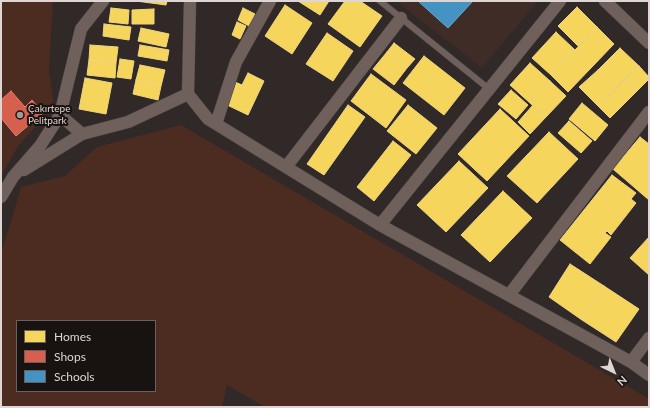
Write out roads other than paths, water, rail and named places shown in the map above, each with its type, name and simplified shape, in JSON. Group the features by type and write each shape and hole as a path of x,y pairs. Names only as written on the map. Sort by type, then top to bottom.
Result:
{"street":[{"path":"1,197 13,177 40,146 60,115 81,29 103,1"},
{"path":"190,1 188,94 208,119 380,225 631,362 649,375"},
{"path":"216,124 236,62 270,1"},
{"path":"380,225 560,1"},
{"path":"605,1 649,43"},
{"path":"286,167 401,18"},
{"path":"13,177 82,134 128,122 188,94"},
{"path":"509,295 649,112"},
{"path":"60,115 82,134"},
{"path":"631,362 649,338"}],"lane":[{"path":"380,1 488,89"}],"place":[{"name":"Çakırtepe Pelitpark","path":"20,115"}]}
